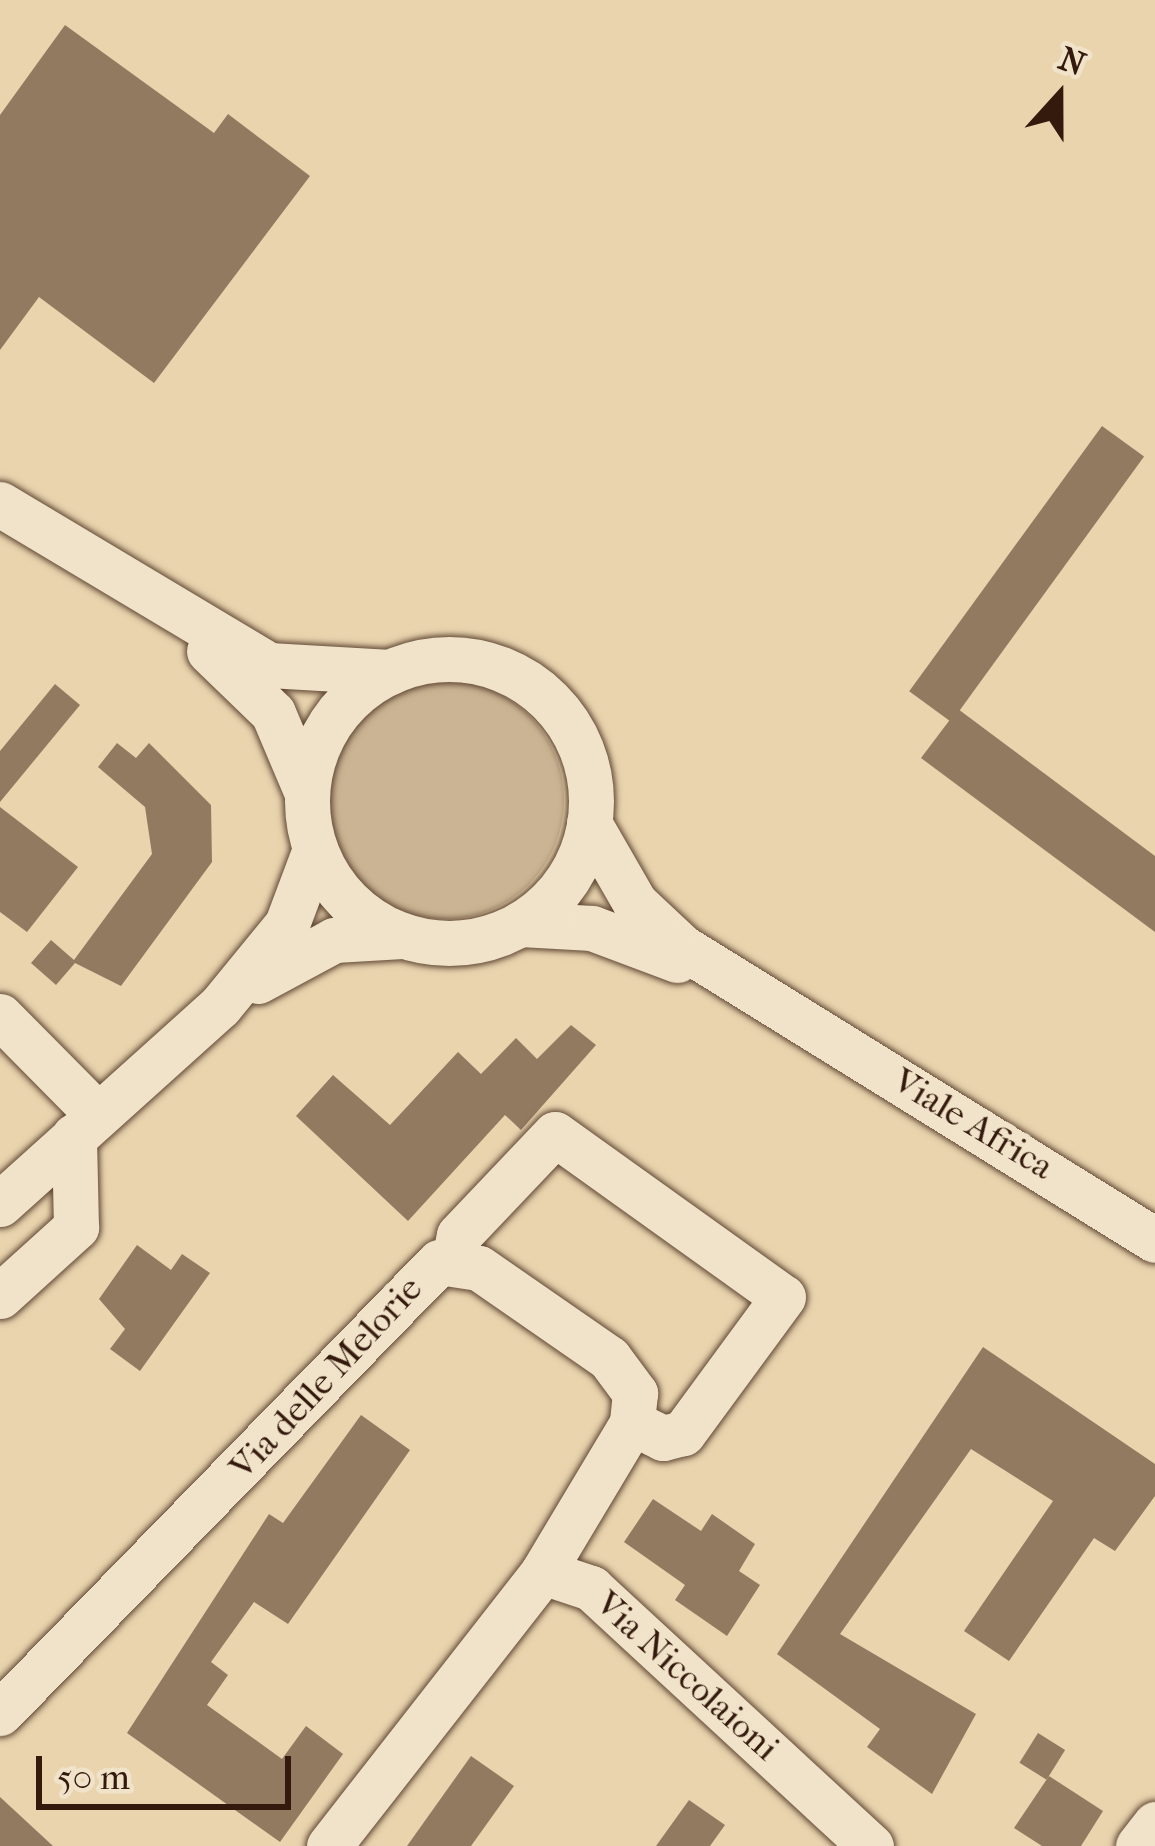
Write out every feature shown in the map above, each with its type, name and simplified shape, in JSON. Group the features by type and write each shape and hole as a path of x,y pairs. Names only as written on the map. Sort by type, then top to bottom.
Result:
{"street":[{"name":"Viale Africa","path":"0,504 122,583 268,665 390,672 472,662 538,690 584,762 590,823 649,919 787,1015 1155,1240"},
{"name":"Viale Africa","path":"122,583 260,698 306,790 315,850 343,897 411,936 466,941 521,924 617,935 787,1015"},
{"name":"Viale Africa","path":"306,790 329,724 390,672"},
{"name":"Viale Africa","path":"521,924 563,887 590,823"},
{"path":"220,1006 287,924 315,850"},
{"path":"0,1204 220,1006 313,947 411,936"},
{"path":"0,1016 85,1125 76,1227 0,1296"},
{"path":"329,1846 496,1620 543,1572 632,1423 662,1438 682,1433 783,1297 555,1134 459,1235 454,1260"},
{"name":"Via delle Melorie","path":"0,1713 427,1270 454,1260 609,1358 634,1393 632,1423"},
{"name":"Via Niccolaioni","path":"543,1572 591,1588 871,1846"},
{"path":"1138,1846 1155,1823"}],"shaded area":[{"path":"445,681 491,690 529,716 555,754 564,800 555,846 529,884 491,910 445,919 399,910 361,884 335,846 326,800 335,754 361,716 399,690"}],"building":[{"path":"65,25 214,133 228,114 310,176 154,383 39,297 0,350 0,115"},
{"path":"1102,426 1144,457 951,722 909,691"},
{"path":"55,684 80,705 0,802 0,751"},
{"path":"958,709 1155,856 1155,932 921,758"},
{"path":"117,743 136,758 149,743 211,805 212,862 121,986 75,963 56,985 31,963 51,940 74,960 152,854 145,807 98,767"},
{"path":"0,807 78,867 27,932 0,912"},
{"path":"571,1025 596,1045 521,1130 505,1115 408,1221 296,1116 333,1075 390,1125 458,1052 481,1074 516,1038 537,1059"},
{"path":"137,1245 171,1270 182,1254 210,1273 140,1371 110,1349 125,1329 99,1299"},
{"path":"983,1347 1155,1464 1155,1496 1115,1551 1094,1538 1009,1661 964,1631 1053,1501 971,1449 840,1634 976,1714 932,1794 867,1747 880,1729 777,1654"},
{"path":"361,1415 410,1450 288,1624 254,1602 211,1662 228,1675 207,1705 282,1759 306,1726 343,1754 280,1842 127,1733 269,1514 283,1523"},
{"path":"653,1499 701,1531 712,1514 755,1544 739,1571 760,1585 727,1636 675,1600 685,1585 624,1542"},
{"path":"1038,1733 1065,1750 1047,1780 1019,1763"},
{"path":"471,1756 514,1786 471,1846 407,1846"},
{"path":"1049,1776 1103,1811 1081,1846 1042,1846 1014,1828"},
{"path":"0,1797 53,1846 0,1846"},
{"path":"689,1800 725,1825 710,1846 656,1846"}]}
